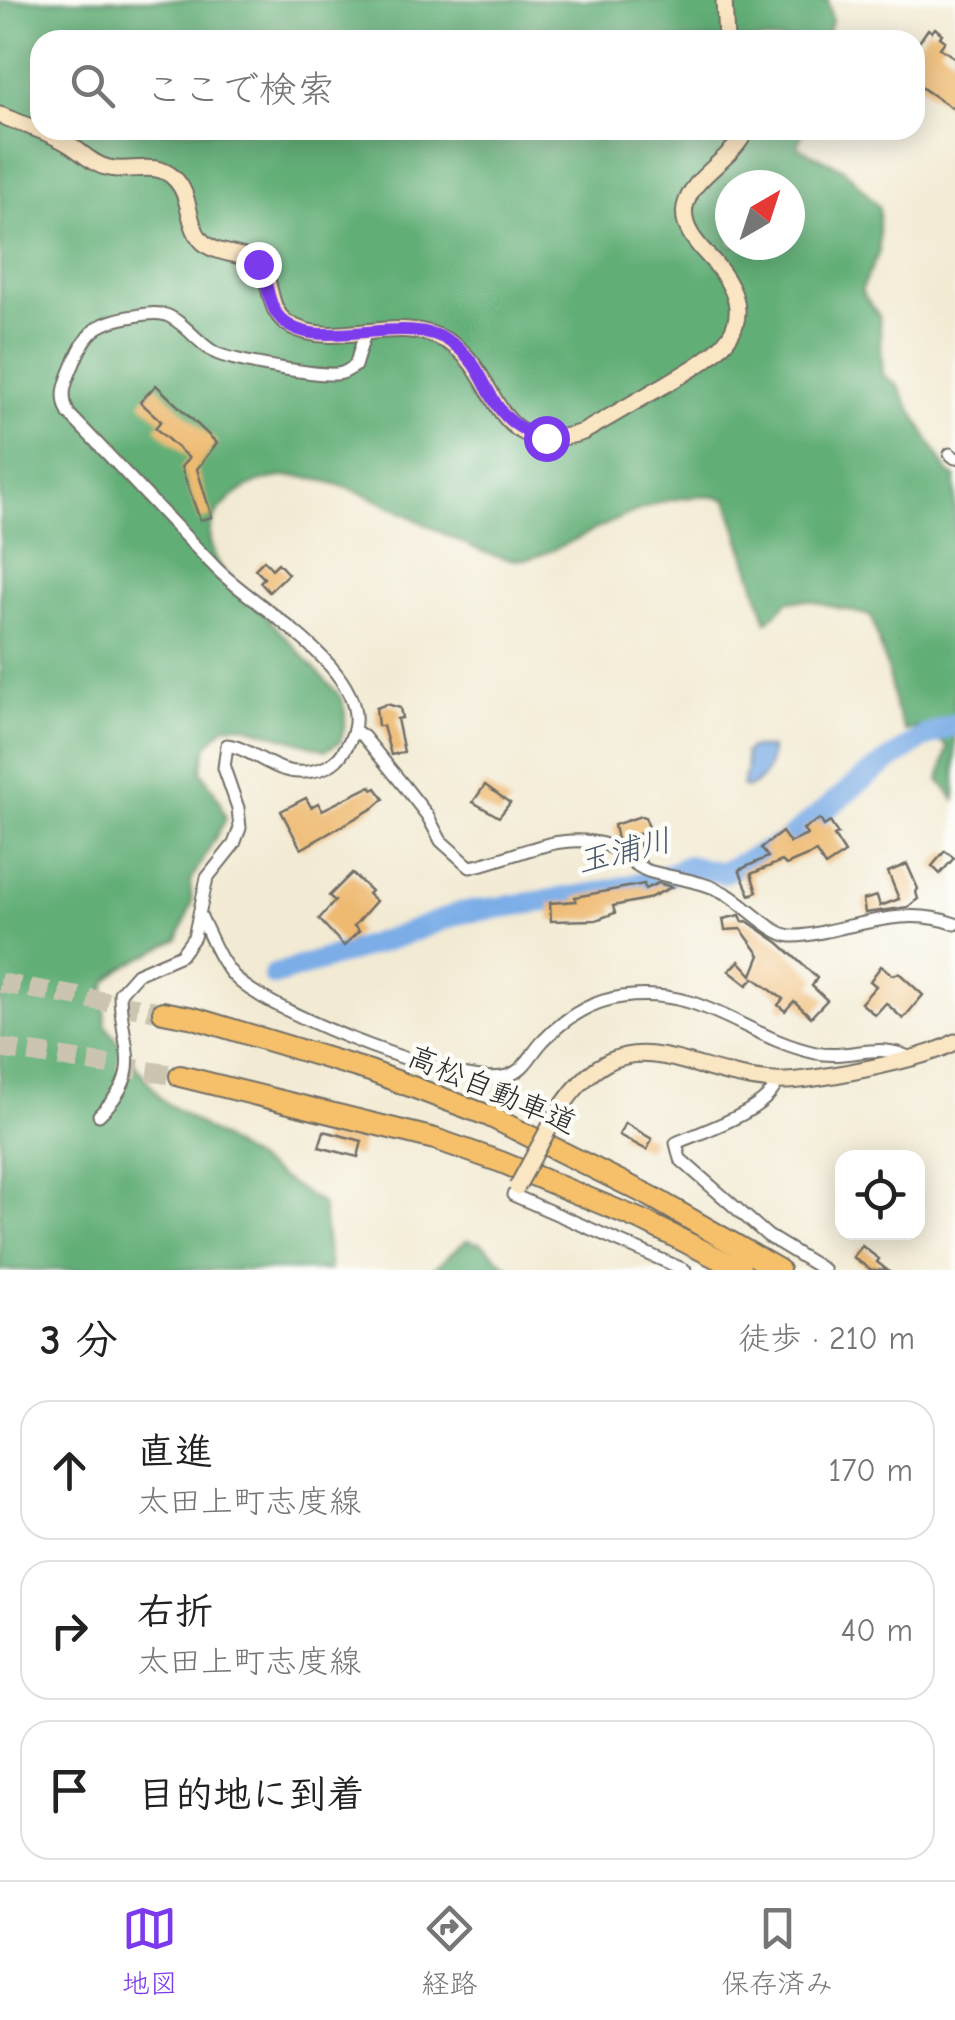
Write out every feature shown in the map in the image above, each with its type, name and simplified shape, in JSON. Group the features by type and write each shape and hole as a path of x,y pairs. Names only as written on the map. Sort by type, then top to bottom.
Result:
{"highway":[{"name":"高松自動車道","path":"163,1012 239,1030 370,1071 489,1116 652,1197 779,1270"},
{"name":"高松自動車道","path":"180,1076 435,1139 646,1222 741,1270"}],"main road":[{"path":"724,0 726,30"},
{"path":"0,115 30,127"},
{"path":"60,140 110,168 141,167 172,176 183,189 200,239 221,252 258,264 270,301 289,325 322,335 366,330 437,335 466,356 510,423 546,438 565,438 583,432 710,359 731,336 736,311 730,285 687,227 684,209 691,194 740,140"},
{"path":"515,1191 571,1091 590,1072 618,1057 649,1053 778,1082 912,1059 955,1042"}],"street":[{"path":"99,1115 113,1102 127,1079 120,993 137,974 182,955 194,937 207,878 234,844 240,828 238,808 224,768 227,745 282,769 308,772 330,766 341,758 354,730 351,696 325,658 220,573 70,414 63,390 80,348 98,325 108,320 167,315 214,352 246,364 320,374 340,374 355,366 366,330"},
{"path":"354,730 406,787 440,840 470,867 530,848 590,841 609,846 640,868 700,882 728,895 785,936 924,914 955,924"},
{"path":"200,915 224,963 237,980 262,998 303,1020 416,1061 486,1079 506,1077 522,1069 542,1041 592,1003 658,995 694,1001 775,1041 812,1052 834,1056 876,1048 896,1050 912,1059"},
{"path":"778,1082 760,1104 676,1143 680,1159 768,1236 824,1270"},
{"path":"515,1191 685,1270"}],"green space":[{"path":"0,0 828,0 832,22 828,30 30,30 30,140 800,140 797,147 844,169 879,207 879,252 861,291 879,316 883,375 897,385 948,473 955,477 955,800 939,780 948,747 921,727 905,731 871,616 807,600 788,601 767,622 727,499 687,497 649,506 526,559 498,557 365,495 334,483 302,477 272,478 244,489 218,512 209,533 221,568 339,695 345,712 344,730 340,742 326,750 242,725 225,726 206,747 201,771 226,819 190,882 192,903 178,939 121,969 106,982 106,1026 162,1100 322,1204 330,1270 0,1270"},
{"path":"467,1240 482,1244 512,1270 432,1270"}],"water":[{"path":"750,748 771,748 771,755 762,778 746,788 742,785 747,768 745,753"}],"building":[{"path":"935,28 942,34 940,37 945,41 940,48 955,58 955,110 925,90 925,33 928,29 932,32"},
{"path":"156,385 217,443 197,469 212,517 200,520 181,467 189,458 155,428 161,421 140,402"},
{"path":"264,560 272,569 278,563 288,574 269,592 260,582 264,578 255,569"},
{"path":"387,704 400,708 402,718 397,719 404,752 391,755 383,726 378,726 376,708"},
{"path":"485,785 510,803 499,817 473,802"},
{"path":"371,786 384,799 301,849 281,811 306,798 311,807 318,803 322,810"},
{"path":"641,816 650,830 636,835 645,860 617,840 614,825"},
{"path":"820,819 824,826 830,822 845,853 825,866 816,852 751,874 757,892 750,895 739,870 768,857 761,848 782,832 790,843 807,835 803,829"},
{"path":"945,851 954,858 940,874 932,866"},
{"path":"907,864 918,899 908,907 865,913 863,900 877,896 880,906 899,899 888,872"},
{"path":"352,873 376,901 354,926 359,931 344,946 319,919 335,901 329,896"},
{"path":"658,883 672,887 647,899 613,906 615,913 596,920 551,921 550,903 576,901 575,897 644,884 645,889"},
{"path":"740,915 743,922 779,943 817,978 812,986 827,1000 811,1017 794,1001 785,1011 778,1005 783,999 754,978 747,985 729,971 739,961 752,975 760,955 741,929 725,930 723,919"},
{"path":"881,966 893,975 899,973 923,995 903,1019 886,1003 875,1015 861,1003 876,986 870,981"},
{"path":"625,1123 652,1139 647,1150 619,1135"},
{"path":"324,1131 362,1141 358,1157 319,1147"},
{"path":"862,1246 887,1270 871,1270 853,1257"}],"waterway":[{"name":"玉浦川","path":"274,975 460,913 594,894 662,878 688,866 722,873 785,842 868,775 924,737 955,724"}],"tunnel":[{"path":"0,983 163,1012"},
{"path":"0,1048 180,1076"}],"route":[{"path":"258,264 270,301 289,325 322,335 366,330 437,335 466,356 510,423 546,438"}]}
